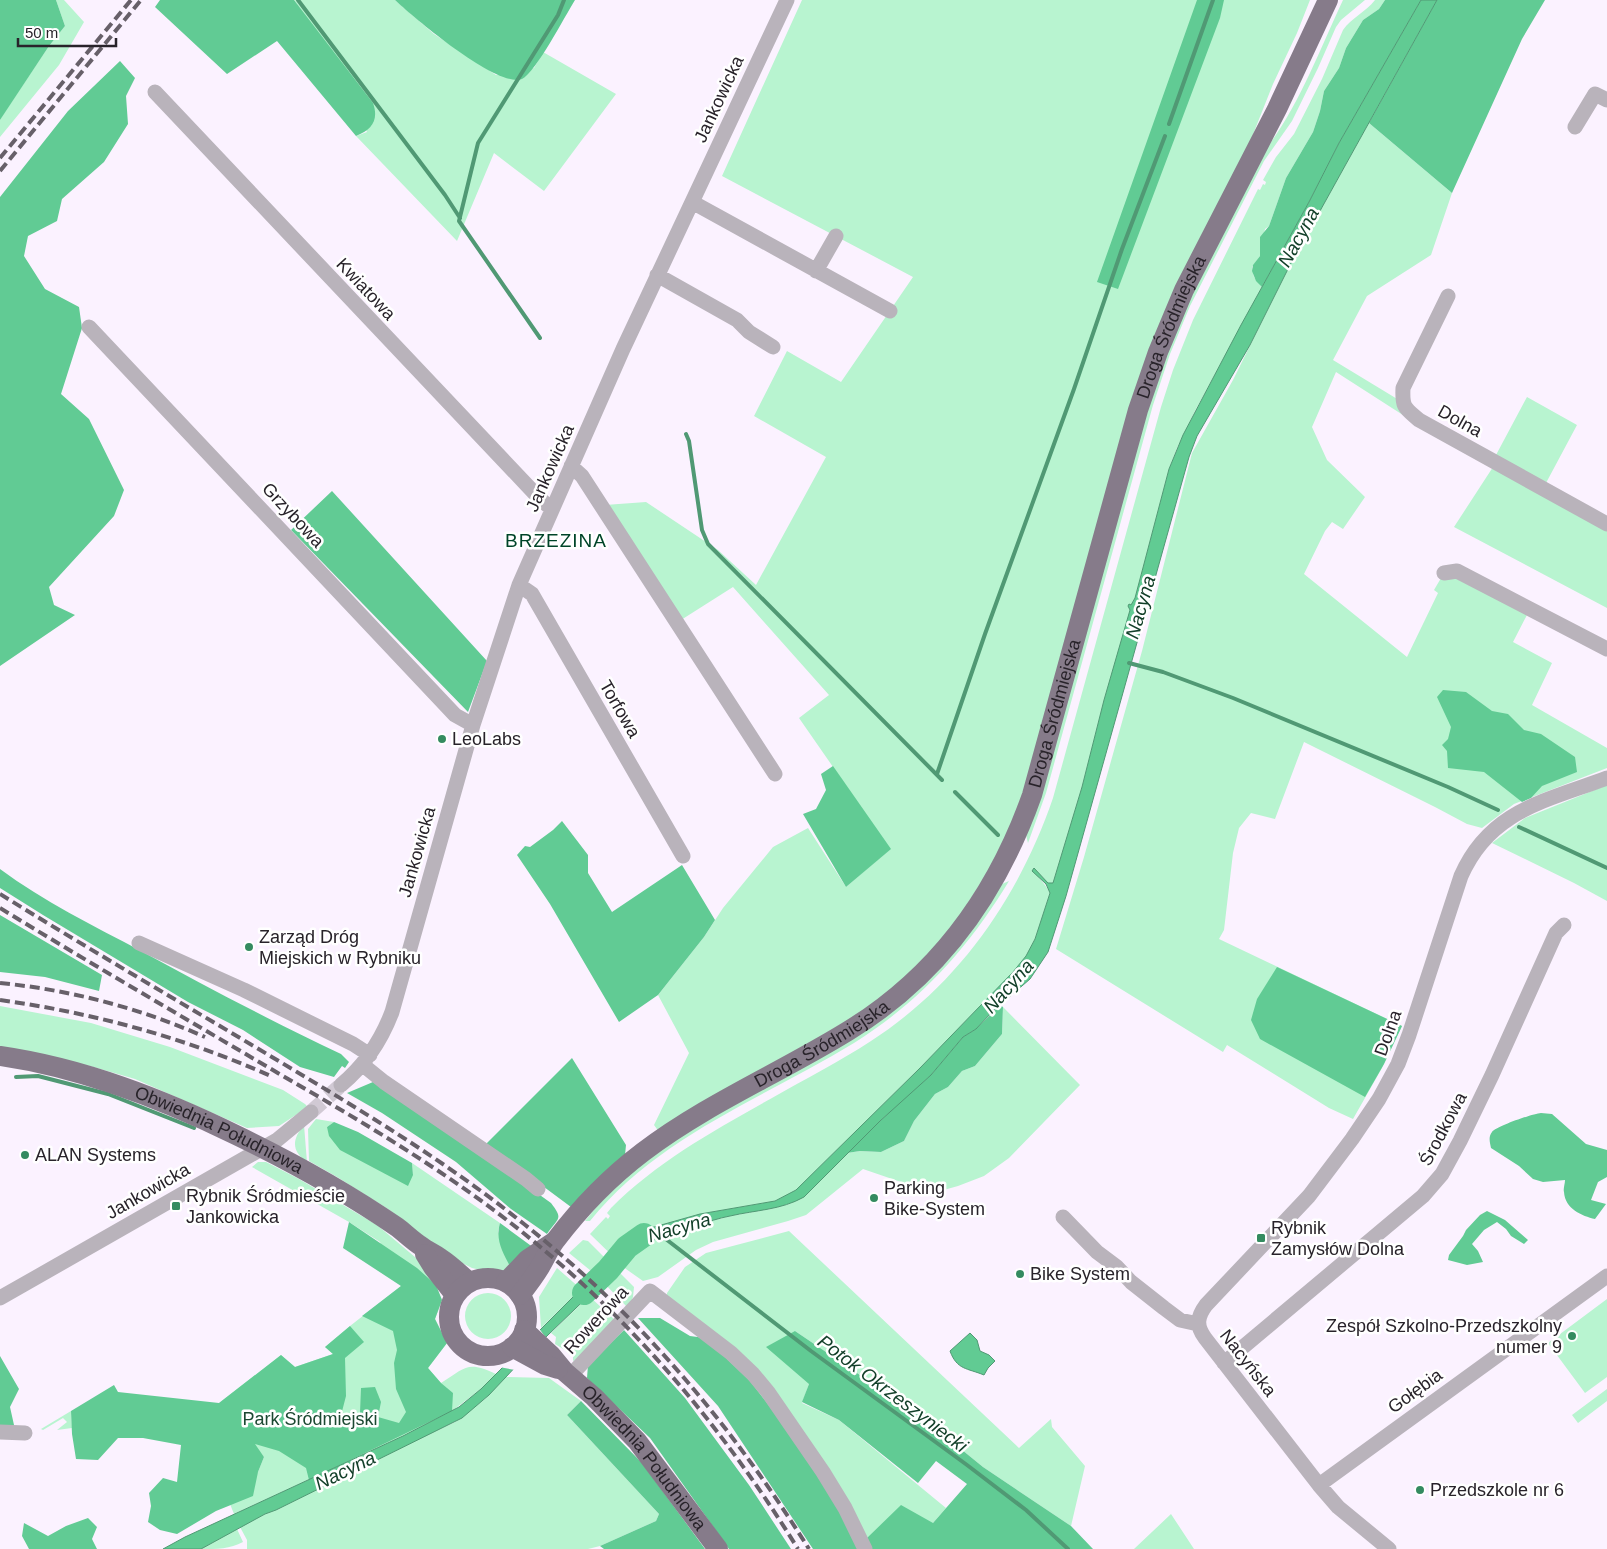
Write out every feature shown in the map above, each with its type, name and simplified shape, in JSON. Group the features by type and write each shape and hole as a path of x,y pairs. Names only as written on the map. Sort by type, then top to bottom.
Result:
{"main road":[{"name":"Droga Śródmiejska","path":"513,1288 539,1269 554,1242 600,1190 633,1160 692,1119 847,1032 889,1002 940,956 986,894 1014,842 1032,795 1138,410 1158,352 1190,276 1281,100 1325,4"},
{"name":"Obwiednia Południowa","path":"0,1056 77,1073 141,1093 202,1118 262,1148 343,1192 396,1227 420,1246 441,1258 462,1289"},
{"path":"488,1278 513,1288 524,1301 527,1315 520,1339 512,1347 500,1354 487,1356 474,1353 462,1346 456,1340 450,1326 449,1310 462,1289 488,1278"},
{"name":"Obwiednia Południowa","path":"524,1330 548,1360 594,1396 637,1441 718,1549"},
{"name":"Obwiednia Południowa","path":"512,1347 548,1360"}],"street":[{"name":"Jankowicka","path":"342,1085 366,1060 384,1032 392,1012 474,725 519,585 657,275 787,0"},
{"name":"Kwiatowa","path":"155,92 540,499 552,509"},
{"path":"1575,127 1595,94 1607,100"},
{"path":"692,202 890,311"},
{"path":"816,271 836,236"},
{"path":"657,275 737,320 749,332 773,347"},
{"name":"Dolna","path":"1448,296 1403,388 1402,401 1405,408 1419,420 1607,524"},
{"name":"Grzybowa","path":"89,327 455,715 474,725"},
{"path":"571,466 582,476 775,774"},
{"path":"1444,573 1457,571 1607,649"},
{"name":"Torfowa","path":"519,585 532,594 683,856"},
{"name":"Dolna","path":"1198,1324 1200,1315 1206,1305 1309,1196 1352,1139 1379,1098 1401,1056 1461,876 1478,845 1494,829 1518,812 1607,778"},
{"name":"Środkowa","path":"1224,1363 1423,1196 1442,1174 1488,1084 1556,933 1564,924"},
{"path":"138,943 244,990 353,1044 384,1082 526,1179 538,1190"},
{"name":"Jankowicka","path":"0,1298 286,1134 311,1112"},
{"name":"Nacyńska","path":"1063,1217 1097,1252 1117,1267 1131,1282 1180,1320 1198,1324 1200,1331 1318,1485 1338,1507 1389,1549"},
{"name":"Gołębia","path":"1318,1485 1607,1276"},
{"name":"Rowerowa","path":"567,1374 650,1291 731,1353 753,1374 768,1392 845,1508 865,1549"},
{"path":"0,1432 25,1433"}],"green space":[{"path":"0,0 56,0 65,26 49,46 0,120"},
{"path":"56,0 64,0 84,22 59,65 0,137 0,120 2,116 49,46 65,26"},
{"path":"160,0 294,0 373,103 375,114 373,124 362,134 356,136 277,41 227,74 155,7"},
{"path":"294,0 395,0 434,34 496,75 534,68 543,52 616,94 544,191 494,153 457,241 356,136 367,132 320,36"},
{"path":"395,0 575,0 535,66 522,79 510,79 476,63 456,50"},
{"path":"802,0 1310,0 1248,147 1179,284 1036,756 1007,841 948,935 880,1001 659,1132 654,1125 689,1053 658,995 704,937 723,908 773,847 808,828 846,887 890,849 799,718 829,695 733,587 681,620 605,505 646,502 718,550 756,585 826,457 754,416 787,351 841,382 913,277 722,176"},
{"path":"1197,0 1224,0 1220,18 1118,289 1097,282"},
{"path":"1343,0 1365,0 1341,20 1336,27 1292,121 1264,161 1190,306 1170,354 1153,405 1046,793 1028,843 1026,835 1146,412 1173,333 1266,149 1299,96"},
{"path":"1375,0 1385,0 1379,9 1363,20 1346,48 1339,68 1324,91 1313,132 1286,178 1269,226 1265,229 1260,256 1252,267 1254,277 1262,287 1195,411 1169,469 1135,598 1130,607 1131,610 1104,700 1082,787 1053,884 1048,883 1034,869 1050,893 1035,939 1026,956 1013,972 920,1068 796,1190 775,1201 700,1214 647,1229 629,1239 615,1251 623,1258 640,1243 649,1238 660,1236 660,1234 730,1216 789,1204 804,1197 847,1153 860,1151 881,1152 904,1141 914,1121 935,1094 948,1087 962,1071 975,1066 1002,1034 1003,1007 1080,1085 1009,1158 984,1176 933,1193 863,1169 806,1215 713,1242 696,1250 658,1277 643,1281 626,1269 590,1234 606,1217 608,1219 610,1216 607,1213 611,1208 648,1175 688,1147 847,1056 903,1018 932,993 958,965 1004,903 1023,870 1053,798 1161,407 1173,370 1193,320 1258,189 1260,190 1263,184 1265,185 1266,182 1263,180 1276,157 1294,134 1322,79 1343,30"},
{"path":"1385,0 1421,0 1339,143 1262,287 1256,281 1252,271 1253,265 1260,256 1260,237 1269,226 1286,178 1313,132 1324,91 1339,68 1346,48 1363,20 1379,9"},
{"path":"1437,0 1545,0 1522,39 1452,193 1369,123"},
{"path":"120,61 135,78 126,96 128,124 104,162 62,199 57,221 28,236 24,256 45,289 79,307 82,328 61,394 89,419 124,490 114,516 49,587 54,605 75,615 0,666 0,197 68,111"},
{"path":"1369,123 1452,193 1431,255 1367,296 1333,360 1445,428 1420,426 1336,372 1312,427 1327,460 1365,497 1343,529 1332,522 1325,531 1304,574 1407,657 1438,593 1434,590 1444,573 1457,571 1528,613 1513,642 1552,663 1532,705 1607,748 1607,768 1514,804 1482,828 1467,824 1304,742 1275,819 1251,813 1239,828 1233,853 1224,930 1219,939 1402,1026 1382,1068 1353,1119 1329,1108 1227,1045 1223,1052 1056,949 1142,651 1192,453 1233,380 1290,265"},
{"path":"1527,397 1577,425 1546,483 1496,455"},
{"path":"1493,467 1607,529 1607,608 1454,527"},
{"path":"332,491 487,661 468,712 291,530"},
{"path":"1443,690 1466,692 1492,711 1508,714 1524,730 1541,734 1575,757 1577,772 1542,786 1531,798 1522,802 1484,772 1448,768 1447,751 1442,745 1448,739 1451,727 1437,697"},
{"path":"833,766 891,849 846,887 803,814 816,809 826,790 821,774"},
{"path":"1607,785 1607,901 1492,843 1525,818"},
{"path":"562,821 588,855 588,873 612,912 682,865 715,920 704,937 658,995 619,1022 550,904 517,855 525,846 530,847"},
{"path":"0,869 16,881 69,913 240,1004 341,1054 349,1062 345,1068 342,1066 334,1077 300,1067 243,1030 188,1002 0,888"},
{"path":"1009,881 994,905 960,950 922,991 901,1009 854,1043 749,1101 680,1142 647,1165 617,1191 590,1221 585,1221 633,1170 691,1129 843,1043 1002,884"},
{"path":"0,915 102,975 99,991 45,977 0,972"},
{"path":"1277,967 1402,1026 1384,1064 1365,1097 1260,1039 1251,1020 1257,999"},
{"path":"1000,1005 1003,1007 1002,1034 975,1066 962,1071 948,1087 935,1094 914,1121 904,1141 881,1152 860,1151 847,1153 931,1075 963,1037 976,1029"},
{"path":"0,1006 91,1023 170,1047 283,1090 308,1107 279,1126 247,1128 135,1079 90,1066 0,1048"},
{"path":"572,1058 626,1145 625,1155 571,1207 486,1144"},
{"path":"373,1082 442,1125 551,1203 558,1218 547,1234 511,1209 456,1162 382,1113 347,1093"},
{"path":"1541,1113 1552,1114 1586,1144 1607,1150 1607,1177 1598,1182 1591,1200 1606,1204 1595,1219 1580,1214 1567,1203 1564,1191 1565,1180 1543,1182 1533,1179 1519,1166 1491,1148 1490,1136 1492,1132 1515,1121"},
{"path":"316,1119 334,1122 327,1127 413,1175 412,1163 500,1223 498,1231 511,1268 499,1274 472,1268 448,1256 388,1209 309,1161 308,1129"},
{"path":"334,1122 358,1132 412,1163 413,1175 408,1186 340,1150 329,1136 327,1127"},
{"path":"304,1125 307,1162 298,1154 295,1145 297,1135"},
{"name":"Park Śródmiejski","path":"258,1162 266,1162 299,1179 377,1225 428,1268 442,1300 435,1319 447,1343 428,1368 441,1383 461,1370 472,1367 479,1367 496,1374 481,1389 452,1411 403,1436 234,1514 230,1504 233,1503 258,1472 264,1457 219,1403 281,1355 295,1367 333,1354 325,1347 401,1286 380,1242 349,1222 252,1167"},
{"path":"1487,1211 1505,1220 1528,1240 1524,1244 1511,1236 1497,1222 1484,1230 1472,1244 1483,1262 1467,1265 1448,1260 1449,1255 1466,1230 1480,1215"},
{"path":"349,1222 417,1268 436,1285 442,1300 435,1319 447,1343 428,1368 453,1393 452,1411 309,1480 306,1468 279,1451 255,1444 264,1457 258,1472 253,1496 216,1511 177,1534 160,1530 148,1522 151,1506 149,1493 163,1478 177,1482 181,1445 143,1438 118,1438 98,1460 76,1459 71,1411 114,1385 118,1392 219,1403 281,1355 295,1367 333,1354 325,1347 350,1326 364,1342 345,1358 346,1396 339,1423 360,1413 361,1388 375,1387 381,1402 378,1417 399,1423 406,1412 396,1389 394,1363 397,1350 393,1331 362,1316 401,1286 343,1248"},
{"path":"500,1223 534,1248 511,1268 499,1241"},
{"path":"789,1231 1019,1448 1051,1419 1052,1427 1085,1466 1071,1526 983,1467 919,1415 795,1331 809,1384 802,1403 839,1420 946,1508 933,1523 866,1539 667,1299 667,1293 685,1267 706,1253"},
{"path":"583,1240 588,1241 634,1287 633,1297 628,1308 603,1282 611,1273 604,1266 596,1275 569,1253"},
{"path":"557,1268 581,1289 541,1328 539,1297"},
{"path":"483,1293 493,1293 507,1303 511,1316 507,1329 501,1335 493,1339 483,1339 469,1329 465,1321 465,1311 475,1297"},
{"path":"589,1296 616,1321 573,1361 573,1355 555,1344 556,1337 551,1333"},
{"path":"1607,1299 1607,1377 1585,1393 1548,1343"},
{"path":"638,1318 660,1318 690,1336 705,1338 750,1381 780,1420 850,1525 860,1549 813,1549 718,1406"},
{"path":"624,1330 685,1398 749,1485 791,1549 729,1549 650,1438 587,1378 588,1365"},
{"path":"795,1331 919,1415 983,1467 1071,1526 1093,1549 870,1549 866,1539 901,1505 933,1523 967,1484 936,1461 918,1483 839,1420 802,1402 809,1384 766,1347"},
{"path":"0,1356 19,1389 10,1407 14,1425 0,1426"},
{"path":"506,1377 549,1378 581,1401 567,1415 659,1514 656,1521 600,1546 588,1549 247,1549 247,1540 240,1527 392,1451 455,1422 485,1399"},
{"path":"1607,1389 1607,1401 1578,1423 1572,1415"},
{"path":"581,1401 642,1463 705,1549 604,1549 600,1546 656,1521 659,1514 567,1415"},
{"path":"71,1411 72,1428 57,1430 67,1422 63,1418 43,1430 41,1429"},
{"path":"1171,1514 1194,1549 1134,1549"},
{"path":"88,1518 97,1527 92,1539 97,1549 29,1549 22,1536 24,1523 48,1536 66,1526"},
{"path":"237,1529 243,1542 218,1549 201,1549"}],"water":[{"path":"1421,0 1437,0 1290,265 1250,345 1197,436 1189,457 1066,896 1048,952 1030,979 992,1012 976,1029 963,1037 931,1075 880,1121 804,1197 786,1205 726,1217 657,1236 639,1244 623,1258 615,1251 629,1239 647,1229 700,1214 775,1201 796,1190 920,1068 1013,972 1026,956 1035,939 1050,893 1046,884 1032,871 1034,868 1048,883 1053,883 1082,787 1104,700 1130,610 1128,606 1129,604 1131,605 1135,598 1169,469 1183,435 1339,143"},
{"path":"604,1266 612,1273 521,1361 489,1395 462,1418 265,1514 201,1549 163,1549 403,1436 459,1407 481,1389"},
{"path":"970,1333 977,1340 980,1351 989,1355 995,1361 984,1375 959,1365 950,1351"}],"pier":[{"path":"594,1274 605,1284 591,1298 579,1288"},
{"path":"538,1327 546,1338 523,1363 515,1370 499,1367"}],"waterway":[{"path":"298,0 445,195 460,218"},
{"path":"540,338 459,221 478,143 558,15 564,0"},
{"path":"1169,124 1213,0"},
{"path":"937,774 1122,249 1165,136"},
{"path":"686,434 689,441 702,530 708,544 942,780"},
{"path":"1129,663 1163,672 1233,698 1448,787 1498,810"},
{"path":"955,792 998,835"},
{"path":"1519,827 1607,868"},
{"path":"16,1077 38,1076 108,1094 194,1128"},
{"name":"Potok Okrzeszyniecki","path":"658,1233 811,1351 1026,1510 1068,1549"},
{"name":"Nacyna","path":"584,1293 608,1270 627,1247 644,1235"}],"tunnel":[{"path":"311,1112 341,1085"}],"railway":[{"path":"0,158 131,0"},
{"path":"0,171 141,0"},
{"path":"0,894 372,1118 465,1179 524,1224 567,1259 607,1296 681,1374 748,1458 809,1549"},
{"path":"0,908 382,1134 477,1198 538,1245 613,1313 680,1386 742,1465 798,1549"},
{"path":"0,983 53,990 105,1002 156,1017 205,1037"},
{"path":"0,1000 70,1012 139,1029 207,1050 273,1077"}],"place":[{"name":"LeoLabs","path":"442,739"},
{"name":"Zarząd Dróg Miejskich w Rybniku","path":"249,947"},
{"name":"ALAN Systems","path":"25,1155"},
{"name":"Parking Bike-System","path":"874,1198"},
{"name":"Rybnik Śródmieście Jankowicka","path":"176,1206"},
{"name":"Rybnik Zamysłów Dolna","path":"1261,1238"},
{"name":"Bike System","path":"1020,1274"},
{"name":"Zespół Szkolno-Przedszkolny numer 9","path":"1572,1336"},
{"name":"Przedszkole nr 6","path":"1420,1490"}],"district":[{"name":"BRZEZINA","path":"556,540"}]}
